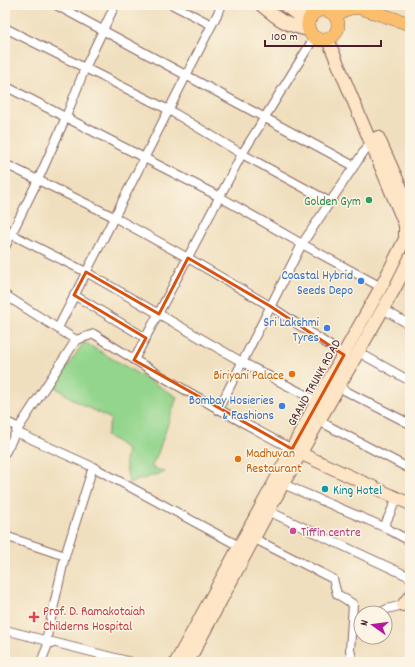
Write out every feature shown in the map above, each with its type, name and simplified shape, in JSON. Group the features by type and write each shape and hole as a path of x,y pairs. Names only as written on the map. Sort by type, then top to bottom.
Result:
{"main road":[{"path":"261,5 288,25 311,29"},
{"path":"284,5 296,14 323,41 331,38 338,30 338,25 328,10"},
{"path":"311,29 313,15 328,10 353,7 362,8 410,24"},
{"path":"331,38 410,208"},
{"name":"GRAND TRUNK ROAD","path":"188,662 283,484 317,401 382,286 402,248 406,232 405,225 357,107 331,38"},
{"name":"GRAND TRUNK ROAD","path":"176,662 275,481 319,421 395,288 410,258"},
{"path":"296,451 410,504"}],"street":[{"path":"56,5 354,166"},
{"path":"5,247 8,233 38,180 66,117 85,68 115,5"},
{"path":"173,5 212,25"},
{"path":"58,328 222,5"},
{"path":"5,28 169,110 242,154 330,202"},
{"path":"134,360 242,154 265,118 311,29"},
{"path":"5,86 145,157 220,197 302,244 382,286"},
{"path":"218,410 302,244 371,141"},
{"path":"5,164 114,217 188,258 270,306 344,355"},
{"path":"8,233 86,272 242,362 317,401"},
{"path":"74,294 146,338"},
{"path":"5,295 76,340"},
{"path":"383,309 410,325"},
{"path":"5,453 17,430 76,340 94,334 134,360 218,410 296,451"},
{"path":"358,352 410,381"},
{"path":"338,387 410,424"},
{"path":"5,421 17,430 93,467 239,546"},
{"path":"319,421 410,469"},
{"path":"41,662 47,642 65,556 93,467"},
{"path":"283,484 384,527 410,540"},
{"path":"384,527 397,498"},
{"path":"268,511 410,577"},
{"path":"5,536 65,556"},
{"path":"253,538 334,579 337,594 353,604 350,650 353,662"},
{"path":"393,607 407,600"},
{"path":"5,630 47,642 131,662"}],"highlighted area":[{"path":"188,258 270,306 344,355 292,449 134,360 146,338 74,295 86,272 159,314"}],"green space":[{"path":"84,342 177,397 158,453 151,467 165,472 129,483 125,461 127,450 116,441 106,436 111,419 77,402 54,386"}],"place":[{"name":"Golden Gym","path":"369,200"},
{"name":"Coastal Hybrid Seeds Depo","path":"361,281"},
{"name":"Sri Lakshmi Tyres","path":"327,328"},
{"name":"Biriyani Palace","path":"292,374"},
{"name":"Bombay Hosieries & Fashions","path":"282,406"},
{"name":"Madhuvan Restaurant","path":"238,459"},
{"name":"King Hotel","path":"325,489"},
{"name":"Tiffin centre","path":"293,531"},
{"name":"Prof. D. Ramakotaiah Childerns Hospital","path":"34,617"}]}
